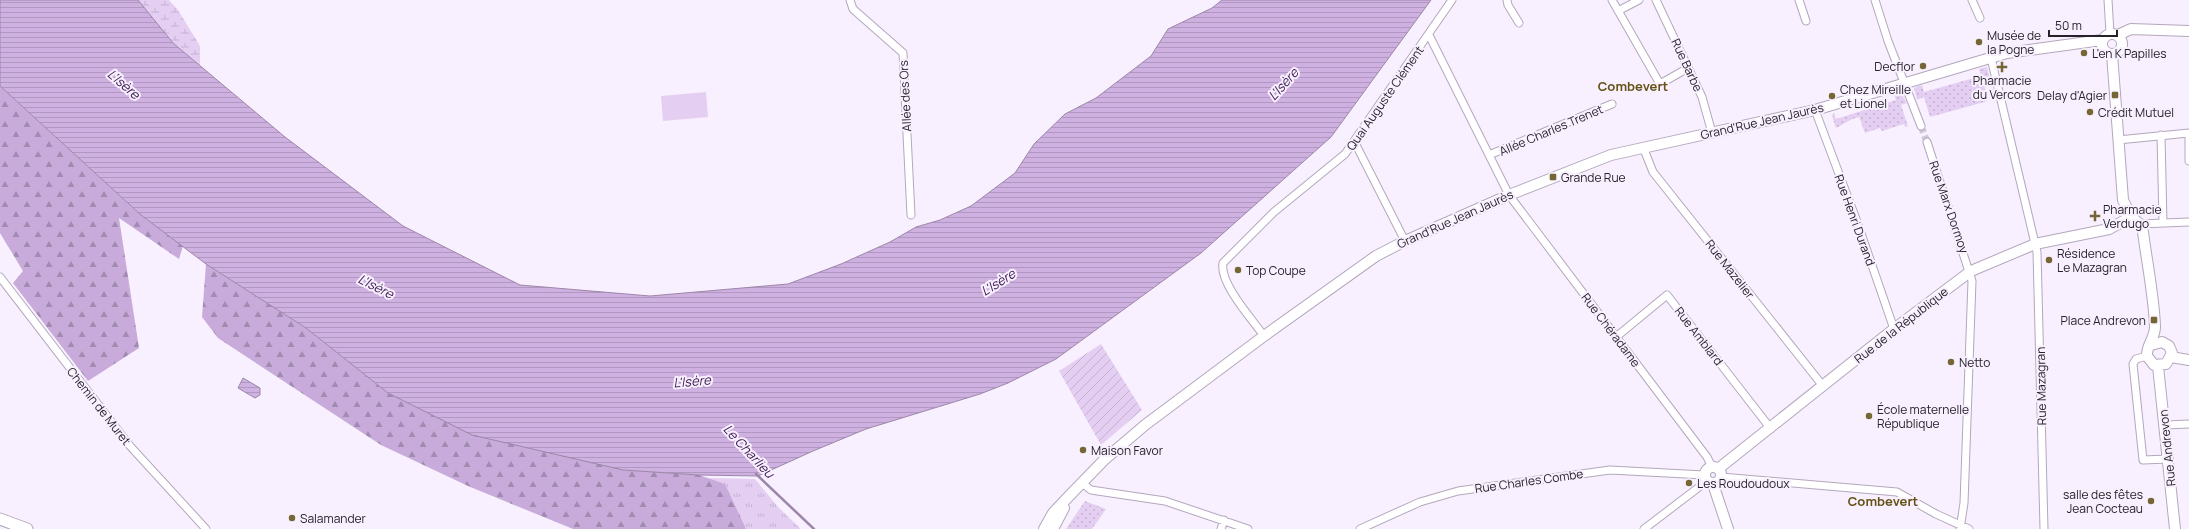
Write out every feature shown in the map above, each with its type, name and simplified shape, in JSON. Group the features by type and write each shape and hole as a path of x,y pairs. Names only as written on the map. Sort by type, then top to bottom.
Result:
{"main road":[{"name":"Grand'Rue Jean Jaurès","path":"1072,492 1104,460 1145,425 1264,336 1376,256 1405,241 1580,165 1643,147 1815,110 1905,82 1918,83 1942,77 1983,65 1991,58 2007,53 2110,36 2131,29 2189,31"},
{"path":"2110,36 2121,38 2122,46 2116,53 2112,54 2103,48 2110,36"},
{"path":"2112,54 2123,200 2143,232 2155,328 2162,342 2171,350 2171,357 2166,364 2158,366 2151,363 2147,356 2155,328"},
{"name":"Rue de la République","path":"1712,476 1894,329 1971,271 2035,244 2109,229 2136,221"},
{"path":"2151,345 2162,342"},
{"path":"2171,357 2189,360"},
{"name":"Rue Andrevon","path":"2158,366 2175,529"},
{"path":"1712,476 1728,529"},
{"path":"1044,529 1054,513 1072,492"},
{"path":"1053,529 1072,492"},
{"path":"0,519 27,529"}],"street":[{"name":"Allée des Ors","path":"850,0 853,9 903,53 911,215"},
{"name":"Quai Auguste Clément","path":"1264,336 1226,282 1222,270 1223,263 1274,212 1345,154 1429,36 1452,0"},
{"path":"1507,0 1508,5 1519,23"},
{"path":"1612,0 1660,84 1688,68"},
{"path":"1618,10 1639,0"},
{"name":"Rue Barbe","path":"1656,0 1702,97 1712,133"},
{"path":"1799,0 1806,21"},
{"path":"1875,0 1888,41 1921,126"},
{"path":"1972,0 1980,18"},
{"path":"2108,0 2110,36"},
{"name":"Rue Chéradame","path":"1429,36 1509,195 1707,457 1712,476"},
{"name":"Rue Mazagran","path":"1991,58 2035,244 2039,285 2044,529"},
{"name":"Allée Charles Trenet","path":"1489,155 1612,104"},
{"name":"Rue Henri Durand","path":"1815,110 1856,219 1894,329"},
{"path":"2118,140 2189,133 2189,161"},
{"path":"2161,135 2163,223"},
{"path":"1354,142 1405,241"},
{"name":"Rue Marx Dormoy","path":"1927,142 1971,271 1972,281 1970,355 1961,527"},
{"name":"Rue Mazelier","path":"1643,147 1653,172 1823,386"},
{"path":"2136,221 2163,223 2189,222"},
{"name":"Chemin de Muret","path":"0,277 130,446 206,529"},
{"name":"Rue Amblard","path":"1616,337 1667,295 1771,429"},
{"path":"2147,356 2136,359 2133,364 2142,460 2168,459"},
{"path":"2165,425 2189,424"},
{"name":"Rue Charles Combe","path":"1360,529 1420,502 1458,491 1610,470 1712,476 1897,492 1961,527 1969,529"},
{"path":"1644,529 1712,476"},
{"path":"1082,483 1091,490 1165,501 1248,529"},
{"path":"1221,529 1224,520"}],"green space":[{"path":"138,0 169,0 178,10 200,46 200,66 173,43"},
{"path":"1987,67 1990,78 1983,80 1988,101 1930,117 1924,97 1917,100 1914,88 1922,85 1924,92 1981,76 1979,69"},
{"path":"0,86 141,215 183,246 179,259 119,218 139,348 88,381 13,283 23,271 0,233"},
{"path":"706,92 708,117 663,121 661,96"},
{"path":"1901,93 1907,103 1901,105 1908,126 1905,127 1904,124 1882,131 1880,128 1865,133 1859,117 1836,128 1832,116 1834,113 1836,119 1896,100 1894,94"},
{"path":"206,264 306,328 388,393 623,470 699,475 725,484 746,529 573,529 468,486 381,445 218,338 202,317"},
{"path":"1101,344 1142,410 1101,445 1059,371"},
{"path":"710,478 755,479 779,508 801,529 727,529"},
{"path":"1085,501 1106,509 1092,529 1066,529"}],"water":[{"name":"L'Isère","path":"0,0 138,0 173,43 285,137 403,226 520,285 650,296 788,284 841,264 890,242 916,227 940,220 971,206 1015,173 1034,144 1065,114 1096,98 1151,56 1168,29 1212,8 1222,0 1431,0 1331,137 1201,253 1056,359 1008,383 980,394 866,429 758,476 699,475 623,470 472,435 388,393 306,328 206,264 141,215 0,86"},
{"path":"243,378 260,388 260,395 255,398 238,388"}],"waterway":[{"name":"Le Charlieu","path":"756,474 814,529"}],"tunnel":[{"path":"1921,126 1927,142"}],"place":[{"name":"Musée de la Pogne","path":"1979,42"},
{"name":"L'en K Papilles","path":"2084,53"},
{"name":"Decflor","path":"1923,66"},
{"name":"Pharmacie du Vercors","path":"2002,67"},
{"name":"Delay d'Agier","path":"2115,95"},
{"name":"Chez Mireille et Lionel","path":"1832,96"},
{"name":"Crédit Mutuel","path":"2090,112"},
{"name":"Grande Rue","path":"1553,177"},
{"name":"Pharmacie Verdugo","path":"2095,216"},
{"name":"Résidence Le Mazagran","path":"2049,260"},
{"name":"Top Coupe","path":"1238,270"},
{"name":"Place Andrevon","path":"2154,320"},
{"name":"Netto","path":"1951,362"},
{"name":"École maternelle République","path":"1869,416"},
{"name":"Maison Favor","path":"1083,450"},
{"name":"Les Roudoudoux","path":"1689,483"},
{"name":"salle des fêtes Jean Cocteau","path":"2151,501"},
{"name":"Salamander","path":"292,518"}],"district":[{"name":"Combevert","path":"1633,86"},
{"name":"Combevert","path":"1883,501"}]}
